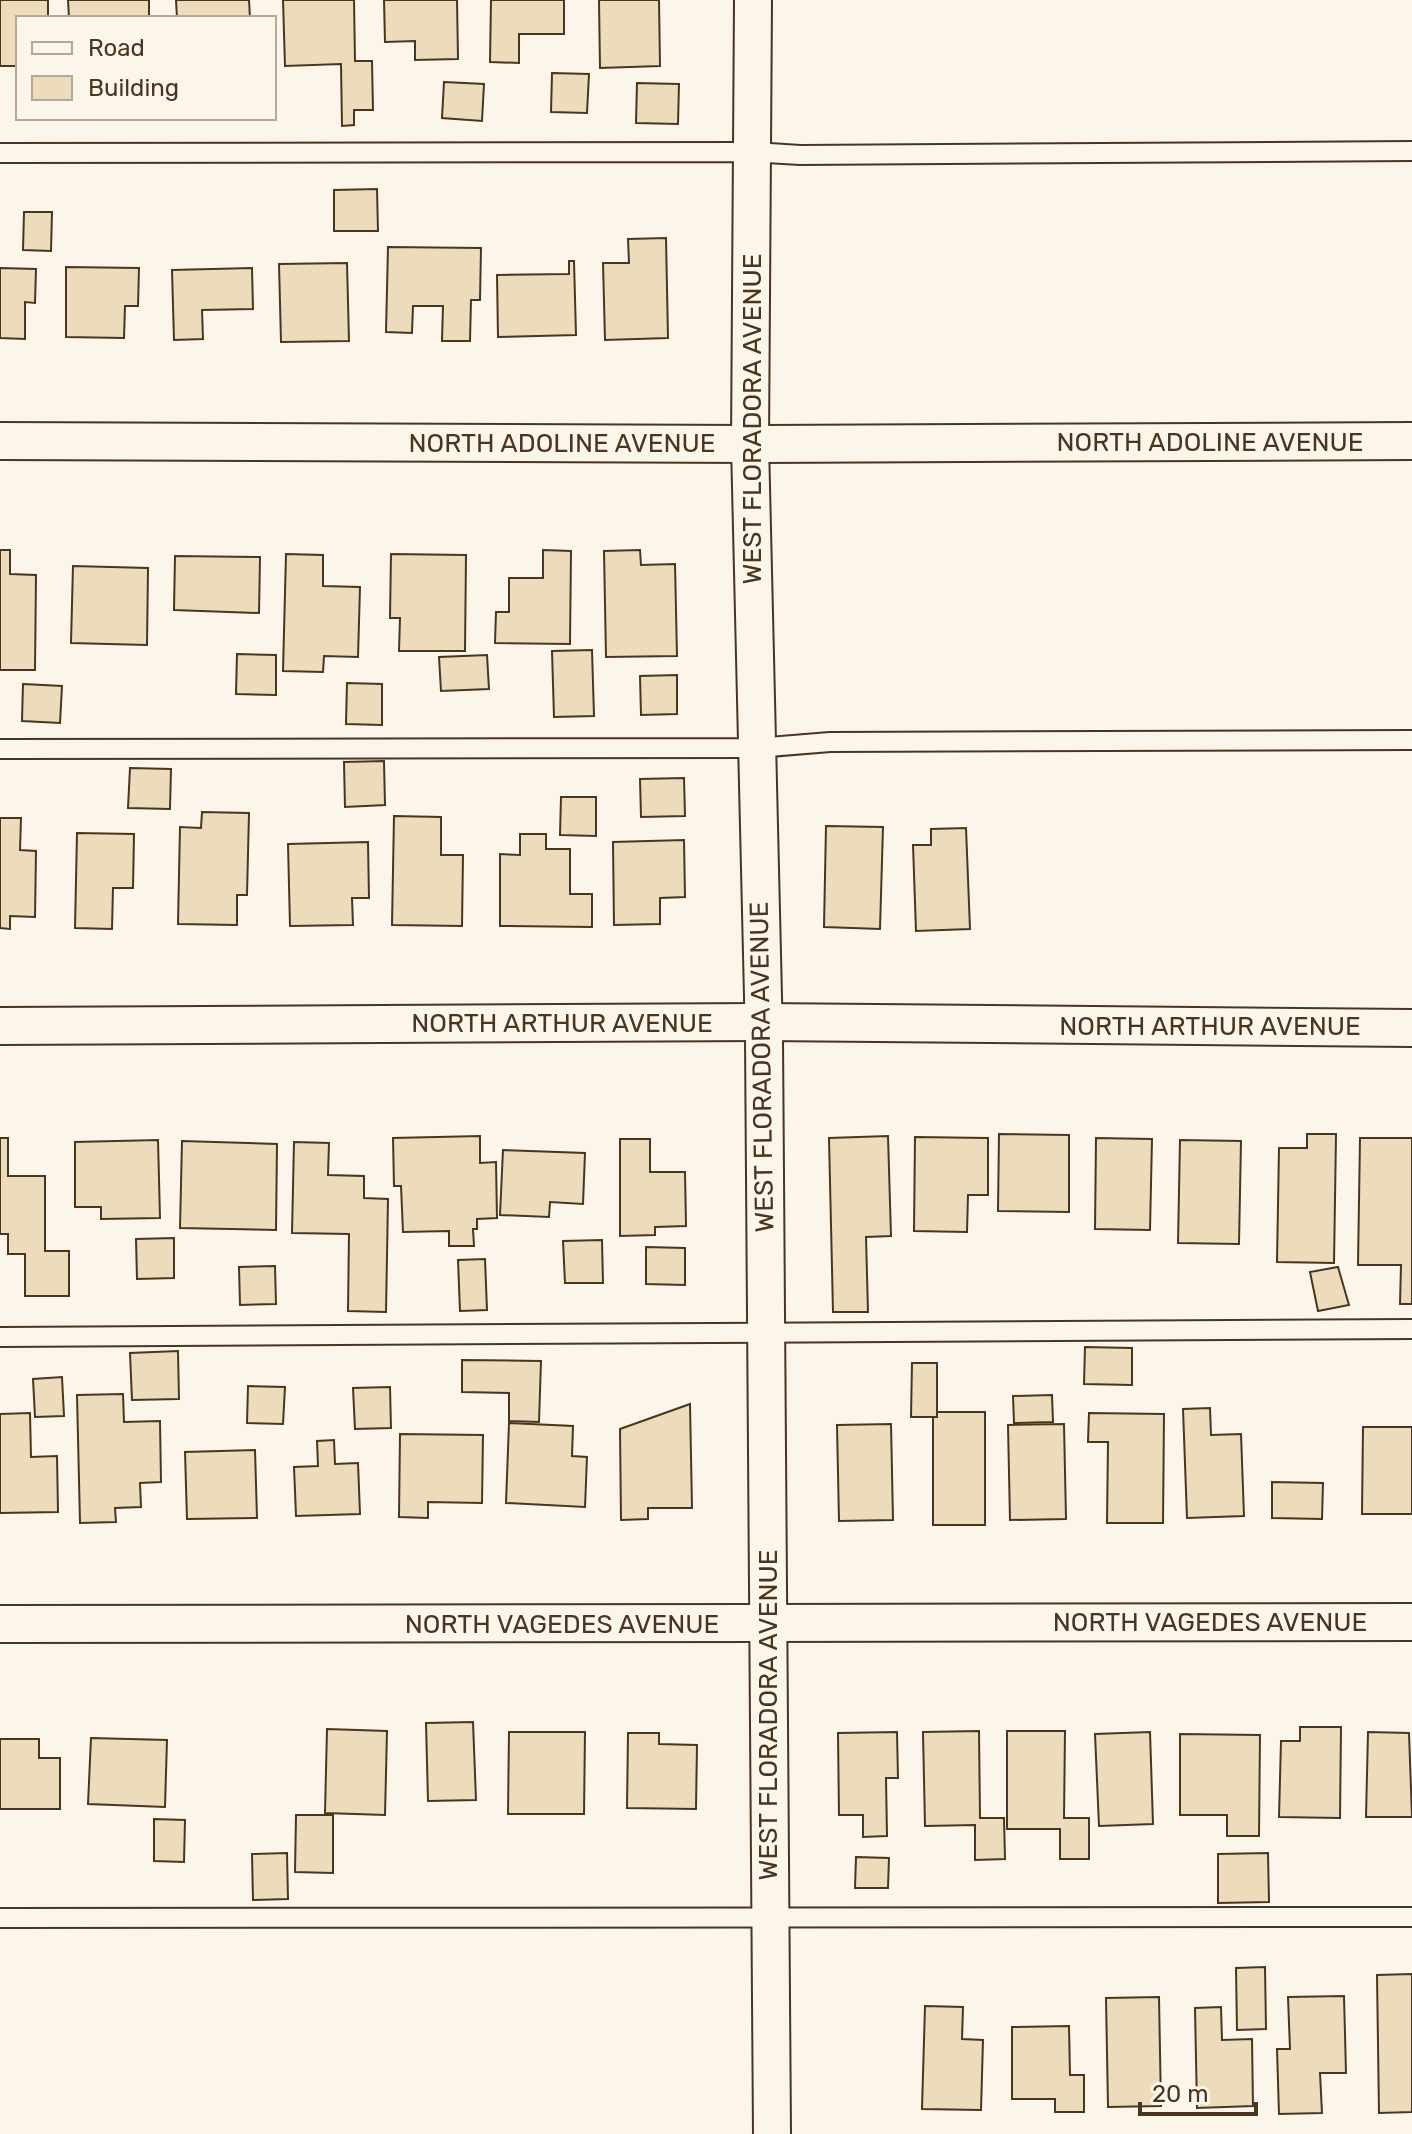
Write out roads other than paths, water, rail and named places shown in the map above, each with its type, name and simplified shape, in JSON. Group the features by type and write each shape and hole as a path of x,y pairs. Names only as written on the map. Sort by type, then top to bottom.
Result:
{"street":[{"name":"WEST FLORADORA AVENUE","path":"753,0 750,444 763,1022 772,2134"},
{"name":"NORTH ADOLINE AVENUE","path":"0,441 750,444 1412,441"},
{"name":"NORTH ARTHUR AVENUE","path":"0,1026 763,1022 1412,1028"},
{"name":"NORTH VAGEDES AVENUE","path":"0,1624 1412,1622"}],"lane":[{"path":"0,153 752,152 816,155 1412,151"},
{"path":"0,749 757,748 830,742 908,741 1412,740"},
{"path":"0,1337 1412,1329"},
{"path":"0,1918 1412,1917"}]}
